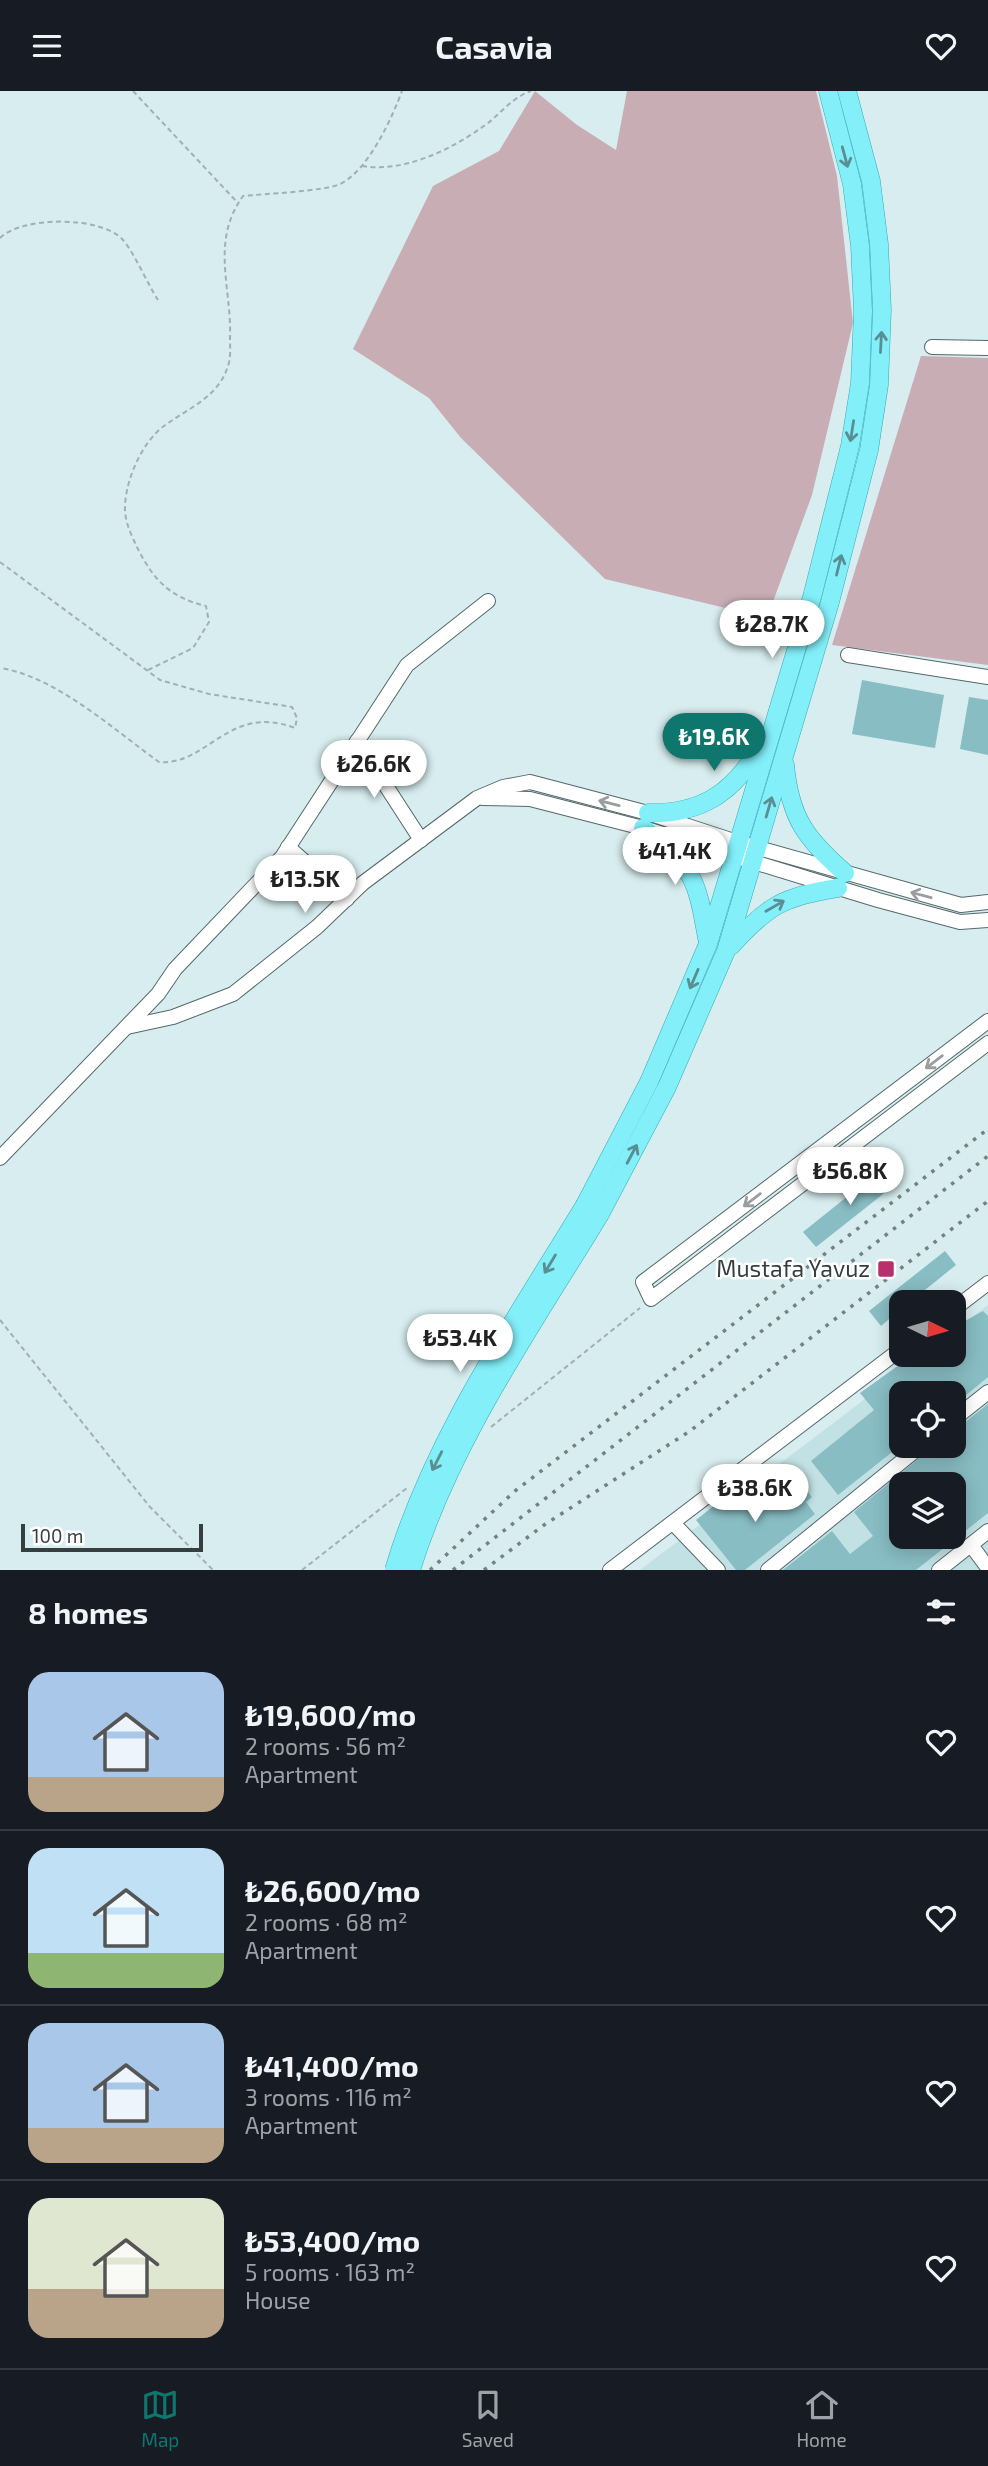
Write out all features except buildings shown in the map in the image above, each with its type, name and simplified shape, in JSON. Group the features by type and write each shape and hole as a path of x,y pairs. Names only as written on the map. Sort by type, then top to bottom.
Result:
{"main road":[{"path":"411,1570 442,1488 487,1399 592,1210 708,944 815,584 850,446 860,383 863,311 860,246 852,184 828,91"},
{"path":"394,1570 426,1481 472,1391 592,1210 667,1087 726,951 830,602 869,450 879,385 883,310 879,244 871,181 848,91"},
{"path":"708,944 696,883 682,861 646,820 716,797 743,774 772,726"},
{"path":"726,951 757,916 784,901 842,881 798,823 788,794 784,755"}],"street":[{"path":"932,347 988,348"},
{"path":"0,1159 158,994 175,969 288,847 407,666 488,601"},
{"path":"848,655 988,677"},
{"path":"357,741 421,840"},
{"path":"127,1027 173,1017 233,994 317,927 347,899 477,798 530,799 646,820 735,850 842,881 960,922 988,920"},
{"path":"288,847 347,899"},
{"path":"842,881 961,905 988,902"},
{"path":"988,1021 643,1282 651,1299 988,1043"},
{"path":"966,1300 988,1283"},
{"path":"610,1570 889,1358"},
{"path":"966,1409 988,1392"},
{"path":"768,1570 906,1458"},
{"path":"673,1523 718,1570"},
{"path":"939,1570 988,1531"},
{"path":"971,1545 988,1568"}],"path":[{"path":"133,91 238,202"},
{"path":"148,670 193,648 209,622 206,606 169,592 157,581 131,535 125,513 126,492 143,449 162,428 213,394 229,365 231,314 223,243 230,214 243,196 340,184 361,166 382,136 402,91"},
{"path":"361,166 383,169 448,148 487,124 521,94 531,91"},
{"path":"0,238 28,224 61,221 97,227 122,239 158,300"},
{"path":"0,562 160,680 209,694 292,707 297,718 295,728 269,722 249,722 188,755 169,762 159,762 48,683 19,671 0,668"},
{"path":"0,1320 150,1507 213,1570"}],"shaded area":[{"path":"535,91 577,125 616,150 627,91 816,91 837,176 853,323 812,495 767,618 605,579 461,438 429,398 353,349 433,186 499,151"},
{"path":"921,356 988,358 988,665 832,645"},
{"path":"988,1305 988,1570 640,1570 907,1367 966,1367 966,1322"}],"railway":[{"path":"430,1570 515,1491 988,1129"},
{"path":"453,1570 988,1156"},
{"path":"484,1570 544,1525 690,1431 988,1201"}],"place":[{"name":"Mustafa Yavuz","path":"886,1269"}]}
